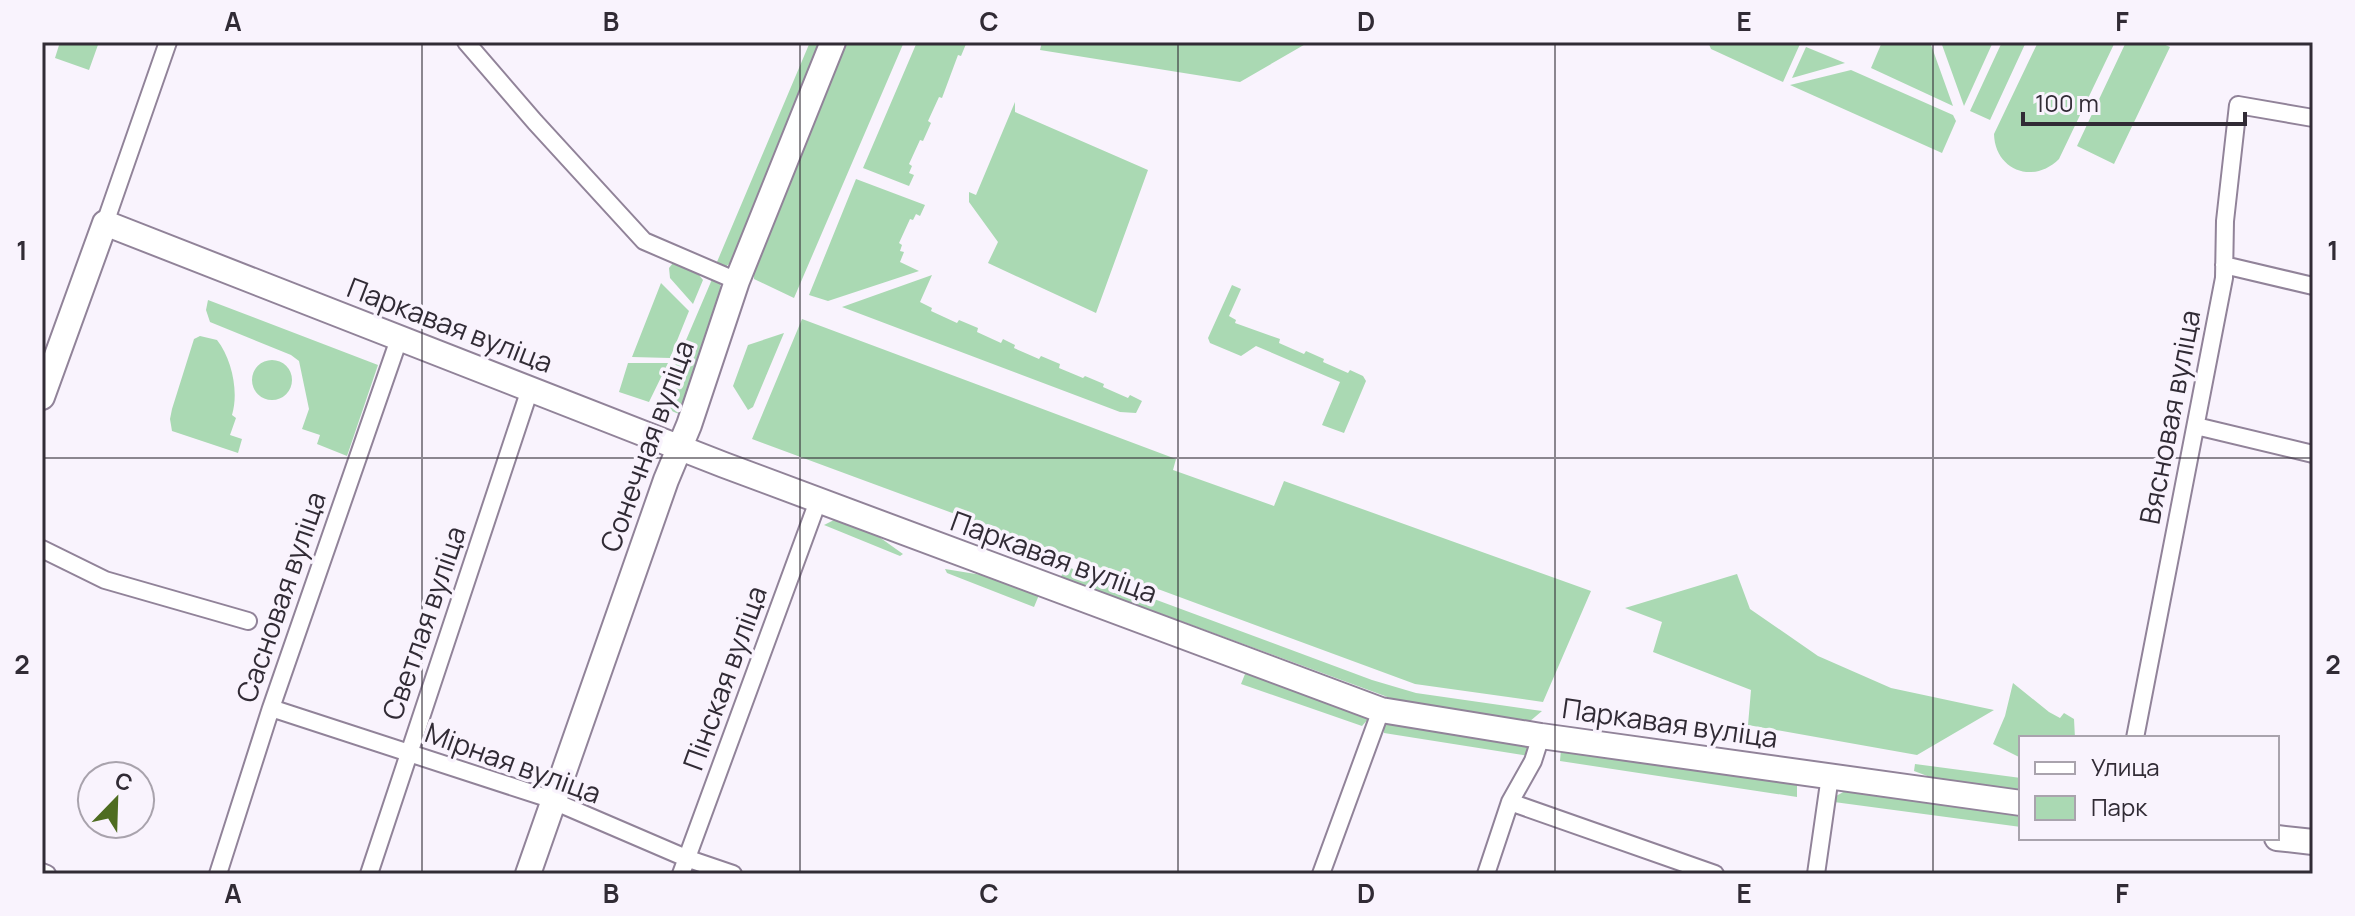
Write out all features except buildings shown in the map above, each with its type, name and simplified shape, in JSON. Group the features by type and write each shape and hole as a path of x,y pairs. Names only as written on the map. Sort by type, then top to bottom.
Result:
{"street":[{"path":"42,397 168,42"},
{"path":"466,42 644,241 737,281"},
{"name":"Сонечная вуліца","path":"528,874 737,281 833,42"},
{"name":"Вясновая вуліца","path":"2135,736 2217,318 2238,105 2313,118"},
{"name":"Паркавая вуліца","path":"105,223 818,501 1381,710 1541,736 2019,803"},
{"path":"2224,265 2313,286"},
{"name":"Сасновая вуліца","path":"218,874 271,708 399,339"},
{"name":"Светлая вуліца","path":"369,874 530,389"},
{"path":"2196,426 2313,454"},
{"name":"Пінская вуліца","path":"683,866 818,501"},
{"path":"42,549 105,580 248,621"},
{"name":"Мірная вуліца","path":"271,708 544,797 683,866 733,874"},
{"path":"1321,874 1381,710"},
{"path":"1486,874 1510,802 1533,761 1541,736"},
{"path":"1816,874 1830,776"},
{"path":"1510,802 1703,873"},
{"path":"2279,838 2313,842"}],"green space":[{"path":"60,42 99,42 89,70 55,58"},
{"path":"810,42 819,42 820,48 734,260 723,269 714,269"},
{"path":"845,42 904,42 794,298 754,279 754,263"},
{"path":"917,42 966,44 928,121 931,123 923,141 920,140 909,164 912,166 909,173 914,175 909,186 863,168"},
{"path":"1042,42 1309,42 1240,82 1040,50"},
{"path":"1708,42 1800,44 1783,82 1711,49"},
{"path":"1882,42 1930,42 1953,106 1871,68"},
{"path":"1941,42 1993,42 1964,106"},
{"path":"2002,42 2026,42 1990,120 1970,111"},
{"path":"2038,42 2115,42 2059,159 2049,167 2027,172 2008,165 2001,157 1994,134"},
{"path":"2126,42 2159,42 2170,47 2114,164 2077,146"},
{"path":"1806,47 1845,63 1792,78"},
{"path":"1851,70 1953,115 1956,121 1942,153 1790,85"},
{"path":"1015,102 1015,112 1148,170 1096,313 988,263 998,242 969,202 969,192 976,195"},
{"path":"856,179 925,205 920,216 916,214 913,220 910,219 899,243 902,245 900,251 904,252 900,262 919,271 828,301 809,295"},
{"path":"673,263 703,280 693,304 670,278 669,268"},
{"path":"932,275 920,302 932,308 931,311 957,323 959,320 978,328 977,332 1001,343 1003,339 1015,345 1014,348 1039,359 1041,356 1060,364 1059,368 1104,384 1103,387 1128,398 1130,395 1142,401 1136,413 1120,412 842,307"},
{"path":"713,277 719,279 723,297 679,414 659,406 660,401"},
{"path":"661,283 689,311 670,358 632,357"},
{"path":"1232,285 1241,289 1229,316 1236,320 1235,323 1280,339 1279,343 1304,354 1306,351 1348,373 1350,370 1363,376 1366,381 1344,433 1322,425 1340,382 1256,346 1241,356 1210,343 1208,338"},
{"path":"208,300 378,365 347,456 317,444 320,435 302,429 309,409 299,361 210,322 206,310"},
{"path":"802,319 1176,459 1173,470 1274,506 1284,481 1591,591 1543,702 1415,684 752,439"},
{"path":"784,333 753,407 748,410 733,386 748,345"},
{"path":"200,336 217,340 230,366 235,396 232,415 236,418 230,435 242,439 238,453 172,431 172,409 194,339"},
{"path":"272,360 286,366 292,380 286,394 272,400 258,394 252,380 258,366"},
{"path":"628,363 668,363 649,402 619,392"},
{"path":"840,517 875,534 903,554 900,556 824,525"},
{"path":"1065,566 1372,680 1416,693 1542,711 1529,722 1418,706 1393,699 1061,577"},
{"path":"945,569 988,576 1039,595 1034,607 947,573"},
{"path":"1737,574 1750,609 1818,656 1891,688 1994,710 1917,755 1748,725 1751,690 1653,652 1662,622 1625,608"},
{"path":"1245,674 1254,674 1370,717 1362,726 1241,684"},
{"path":"2013,683 2049,712 2060,718 2064,713 2074,719 2075,736 2019,736 2019,757 1993,744 2005,716"},
{"path":"1390,721 1531,744 1529,756 1384,733 1384,724"},
{"path":"1561,749 1797,783 1797,797 1560,761"},
{"path":"1915,764 2019,778 2019,790 1938,780 1914,771"},
{"path":"1847,790 2019,814 2019,827 1834,802 1836,796"}]}
